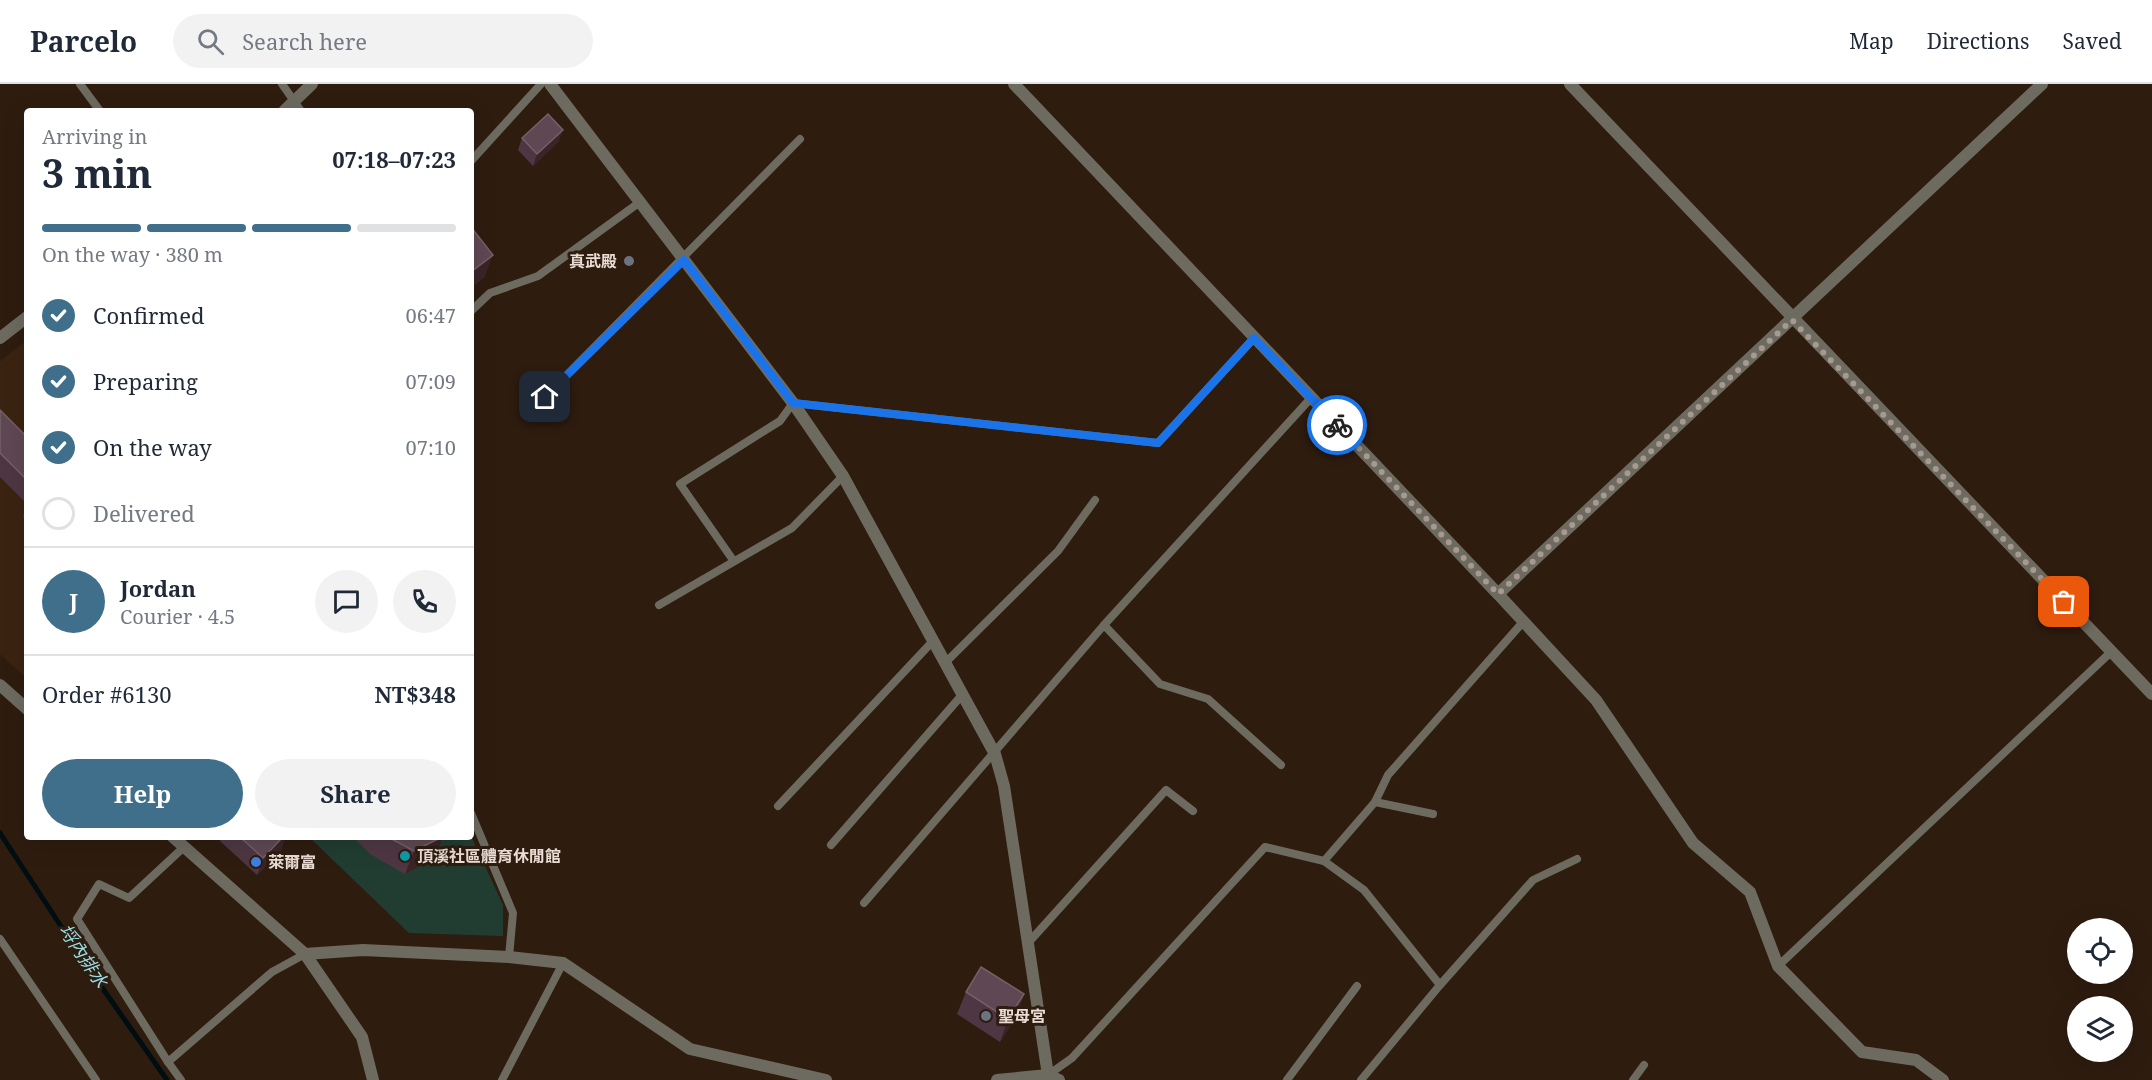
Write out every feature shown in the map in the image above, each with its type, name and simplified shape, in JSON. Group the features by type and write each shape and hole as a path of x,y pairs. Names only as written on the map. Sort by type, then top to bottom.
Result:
{"street":[{"path":"298,106 312,84"},
{"path":"550,84 793,403 843,476 995,754 1004,786 1054,1077 997,1080"},
{"path":"1014,84 1596,700 1693,843 1750,892 1778,966 1862,1052 1916,1060 1942,1080"},
{"path":"1570,84 1792,320 2152,694"},
{"path":"1498,594 2042,84"},
{"path":"0,339 24,319"},
{"path":"0,685 24,706"},
{"path":"176,840 305,954 362,1037 373,1080"},
{"path":"305,954 363,950 509,957 563,963 690,1049 826,1080"}],"lane":[{"path":"80,84 98,108"},
{"path":"282,84 298,106"},
{"path":"474,158 541,84"},
{"path":"545,397 684,260 800,139"},
{"path":"474,308 490,293 538,276 639,202"},
{"path":"734,560 680,484 780,422 793,403 1158,443 1254,338"},
{"path":"864,903 1104,625 1311,398"},
{"path":"659,605 792,528 843,476"},
{"path":"945,663 1058,551 1095,500"},
{"path":"1324,861 1375,802 1388,775 1523,622"},
{"path":"1104,625 1160,684 1208,699 1281,765"},
{"path":"778,806 933,641"},
{"path":"1778,966 2112,651"},
{"path":"831,845 962,695"},
{"path":"1029,942 1166,790 1193,811"},
{"path":"1375,802 1433,814"},
{"path":"474,820 513,913 509,957"},
{"path":"181,1080 77,919 99,884 129,898 184,847"},
{"path":"1054,1077 1265,847 1324,861 1364,890 1440,985"},
{"path":"1361,1080 1440,985 1533,880 1576,859"},
{"path":"0,939 96,1080"},
{"path":"168,1062 272,972 305,954"},
{"path":"502,1080 563,963"},
{"path":"1287,1080 1357,986"},
{"path":"1633,1080 1644,1065"}],"shaded area":[{"path":"24,342 24,676 0,654 0,361"}],"green space":[{"path":"312,840 473,840 503,905 503,936 409,933"}],"building":[{"path":"548,114 563,130 537,154 522,138"},
{"path":"474,231 493,255 474,270"},
{"path":"0,410 24,434 24,477 0,453"},
{"path":"243,840 280,840 263,858"},
{"path":"394,840 436,840 414,851"},
{"path":"981,967 1024,994 1008,1019 966,992"}],"waterway":[{"name":"埒內排水","path":"0,833 89,969 167,1080"}],"way so far":[{"path":"1337,425 1498,594 1792,320 2064,602"}],"place":[{"name":"真武殿","path":"629,261"},
{"name":"頂溪社區體育休閒館","path":"405,856"},
{"name":"萊爾富","path":"256,862"},
{"name":"聖母宮","path":"986,1016"}],"route":[{"path":"545,397 684,260 793,403 1158,443 1254,338 1337,425"}]}
